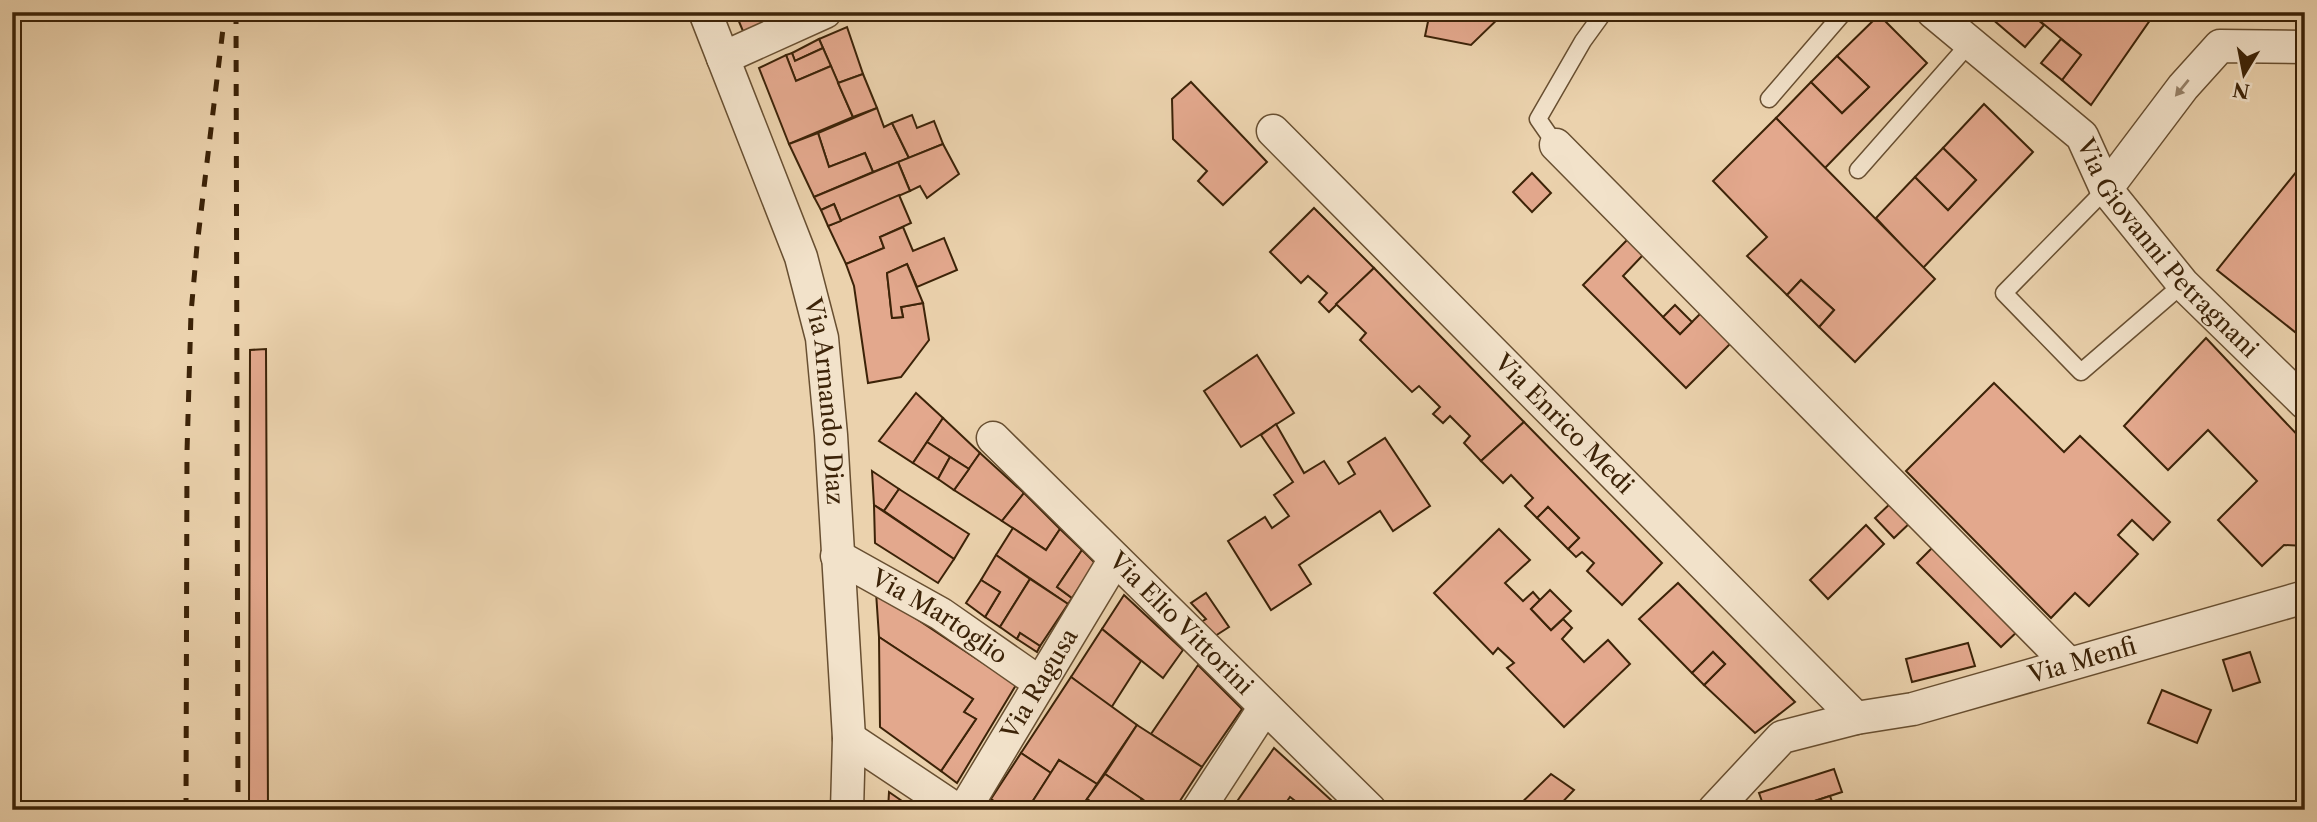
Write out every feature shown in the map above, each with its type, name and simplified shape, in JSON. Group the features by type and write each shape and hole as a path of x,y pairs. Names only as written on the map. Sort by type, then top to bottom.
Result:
{"street":[{"name":"Via Armando Diaz","path":"705,12 801,257 822,338 831,435 849,738 847,810"},
{"path":"723,58 825,12"},
{"name":"Via Giovanni Petragnani","path":"1933,12 2082,136 2106,189 2183,284 2303,397"},
{"path":"2106,189 2183,87 2220,46 2305,47"},
{"name":"Via Enrico Medi","path":"1273,131 1856,718"},
{"path":"1556,145 2068,663"},
{"name":"Via Elio Vittorini","path":"993,438 1370,810"},
{"name":"Via Martoglio","path":"837,556 941,614 1040,683"},
{"name":"Via Ragusa","path":"964,810 1115,559"},
{"name":"Via Menfi","path":"1714,810 1782,737 1856,718 1913,709 2305,597"},
{"path":"1199,810 1265,707"},
{"path":"849,738 957,810"}],"lane":[{"path":"1556,145 1538,119 1583,41 1604,12"},
{"path":"1769,99 1844,12"},
{"path":"1858,170 1969,44"},
{"path":"2106,189 2004,293 2081,372 2183,284"}],"building":[{"path":"735,12 799,12 745,36"},
{"path":"1430,12 1505,12 1471,45 1425,36"},
{"path":"1984,12 2029,12 2044,25 2025,47"},
{"path":"2029,12 2155,13 2091,105 2062,80 2081,55"},
{"path":"1879,15 1927,63 1824,169 1776,118 1811,82 1842,113 1869,87 1837,56"},
{"path":"847,27 863,74 838,83 819,39"},
{"path":"819,39 823,48 795,61 792,53"},
{"path":"2061,39 2081,55 2062,80 2041,63"},
{"path":"823,48 831,66 796,81 786,55 792,53 795,61"},
{"path":"786,55 796,81 831,66 853,117 789,144 759,68"},
{"path":"1837,56 1869,87 1842,113 1811,82"},
{"path":"863,74 877,108 853,117 838,83"},
{"path":"1191,82 1267,162 1223,205 1198,181 1207,171 1173,139 1172,99"},
{"path":"1984,104 2033,152 1923,268 1876,218 1915,177 1948,210 1976,180 1943,148"},
{"path":"877,108 884,127 892,123 909,158 873,172 865,153 829,167 818,133"},
{"path":"912,115 917,128 934,121 943,144 909,158 892,123"},
{"path":"1776,118 1935,279 1855,362 1819,327 1834,310 1801,280 1787,295 1747,256 1767,237 1713,181"},
{"path":"818,133 829,167 865,153 873,172 814,197 789,144"},
{"path":"943,144 959,174 927,198 920,186 910,191 898,162"},
{"path":"1943,148 1976,180 1948,210 1915,177"},
{"path":"2305,161 2305,330 2300,336 2217,270"},
{"path":"898,162 910,191 841,221 834,204 821,210 814,197"},
{"path":"1532,173 1551,193 1532,212 1513,192"},
{"path":"899,195 911,223 880,237 884,248 846,264 828,226"},
{"path":"834,204 841,221 828,226 821,210"},
{"path":"1314,208 1374,268 1329,312 1319,302 1327,293 1308,276 1301,283 1270,252"},
{"path":"903,227 913,251 944,238 957,270 917,287 907,264 887,273 892,318 903,317 901,307 923,303 929,340 901,377 868,383 854,286 846,264 884,248 880,237"},
{"path":"1628,239 1643,255 1623,276 1663,317 1680,334 1701,313 1731,343 1686,388 1583,285"},
{"path":"907,264 923,303 901,307 903,317 892,318 887,273"},
{"path":"1374,268 1524,422 1481,461 1464,443 1470,436 1450,416 1443,423 1433,414 1440,407 1419,386 1412,392 1360,340 1366,333 1336,304"},
{"path":"1801,280 1834,310 1819,327 1787,295"},
{"path":"1675,305 1692,322 1680,334 1663,317"},
{"path":"2206,338 2305,443 2305,546 2284,545 2262,566 2218,520 2257,481 2208,430 2168,470 2124,426"},
{"path":"266,349 268,810 249,810 250,350"},
{"path":"1257,355 1294,413 1241,447 1204,391"},
{"path":"1994,383 2064,452 2080,436 2170,522 2153,540 2132,520 2118,535 2138,554 2089,606 2075,593 2051,618 1906,471"},
{"path":"916,393 943,418 913,463 879,441"},
{"path":"943,418 980,453 969,469 927,442"},
{"path":"1524,422 1662,563 1622,605 1587,571 1594,563 1582,552 1576,557 1568,549 1579,538 1548,507 1537,518 1525,506 1533,498 1511,475 1503,483 1481,461"},
{"path":"1276,424 1304,473 1324,461 1339,484 1355,474 1348,462 1385,438 1430,506 1393,531 1380,511 1299,565 1311,584 1271,610 1228,541 1265,517 1272,528 1289,516 1274,495 1293,482 1261,435"},
{"path":"927,442 950,457 938,479 913,463"},
{"path":"980,453 1024,493 1002,521 954,490"},
{"path":"950,457 969,469 954,490 938,479"},
{"path":"872,471 899,489 884,511 874,505"},
{"path":"899,489 969,534 954,559 884,511"},
{"path":"1024,493 1060,529 1046,550 1002,521"},
{"path":"1893,501 1912,521 1894,538 1875,518"},
{"path":"874,505 954,559 938,583 875,543"},
{"path":"1548,507 1579,538 1568,549 1537,518"},
{"path":"1866,525 1884,544 1828,599 1810,580"},
{"path":"1013,528 1046,550 1060,529 1082,550 1057,587 1072,598 1068,604 996,555"},
{"path":"1499,529 1530,560 1505,583 1523,601 1533,592 1540,600 1531,609 1551,630 1563,619 1572,628 1562,639 1584,662 1608,640 1630,664 1564,727 1507,668 1514,663 1498,648 1493,654 1434,593"},
{"path":"1936,544 2021,628 2001,647 1917,563"},
{"path":"1082,550 1095,563 1072,598 1057,587"},
{"path":"996,555 1030,579 1000,627 985,617 1000,592 981,580"},
{"path":"1030,579 1068,604 1040,646 1020,633 1017,639 1000,627"},
{"path":"981,580 1000,592 985,617 966,603"},
{"path":"1678,583 1795,702 1755,733 1704,685 1725,664 1713,652 1692,673 1639,619"},
{"path":"1550,590 1571,611 1551,630 1531,609"},
{"path":"876,592 1016,685 957,783 941,771 976,719 964,712 973,699 879,637"},
{"path":"1206,593 1229,627 1212,638 1201,622 1206,619 1191,603"},
{"path":"1124,595 1183,650 1163,678 1102,629"},
{"path":"1102,629 1141,661 1111,708 1071,677"},
{"path":"1020,633 1040,646 1037,652 1017,639"},
{"path":"879,637 973,699 964,712 976,719 941,771 880,727"},
{"path":"1968,643 1975,666 1912,682 1906,659"},
{"path":"1713,652 1725,664 1704,685 1692,673"},
{"path":"2250,652 2260,682 2233,691 2223,660"},
{"path":"1198,665 1242,709 1202,767 1151,734"},
{"path":"1071,677 1137,725 1097,784 1059,760 1051,773 1021,753"},
{"path":"2162,690 2211,710 2197,743 2148,723"},
{"path":"1137,725 1202,767 1174,810 1158,810 1105,774"},
{"path":"1274,748 1342,810 1307,810 1290,797 1281,810 1231,810"},
{"path":"1021,753 1051,773 1027,810 1007,810 991,799"},
{"path":"1059,760 1097,784 1080,810 1027,810"},
{"path":"1834,769 1842,792 1787,810 1765,810 1759,793"},
{"path":"1105,774 1142,799 1134,810 1102,810 1087,799"},
{"path":"1551,774 1574,790 1555,810 1514,810"},
{"path":"889,792 915,810 888,810"},
{"path":"1830,796 1835,810 1787,810"},
{"path":"1087,799 1102,810 1080,810"},
{"path":"1142,799 1147,803 1158,810 1134,810"}],"railway":[{"path":"186,810 187,452 191,313 225,12"},
{"path":"236,12 238,810"}]}
